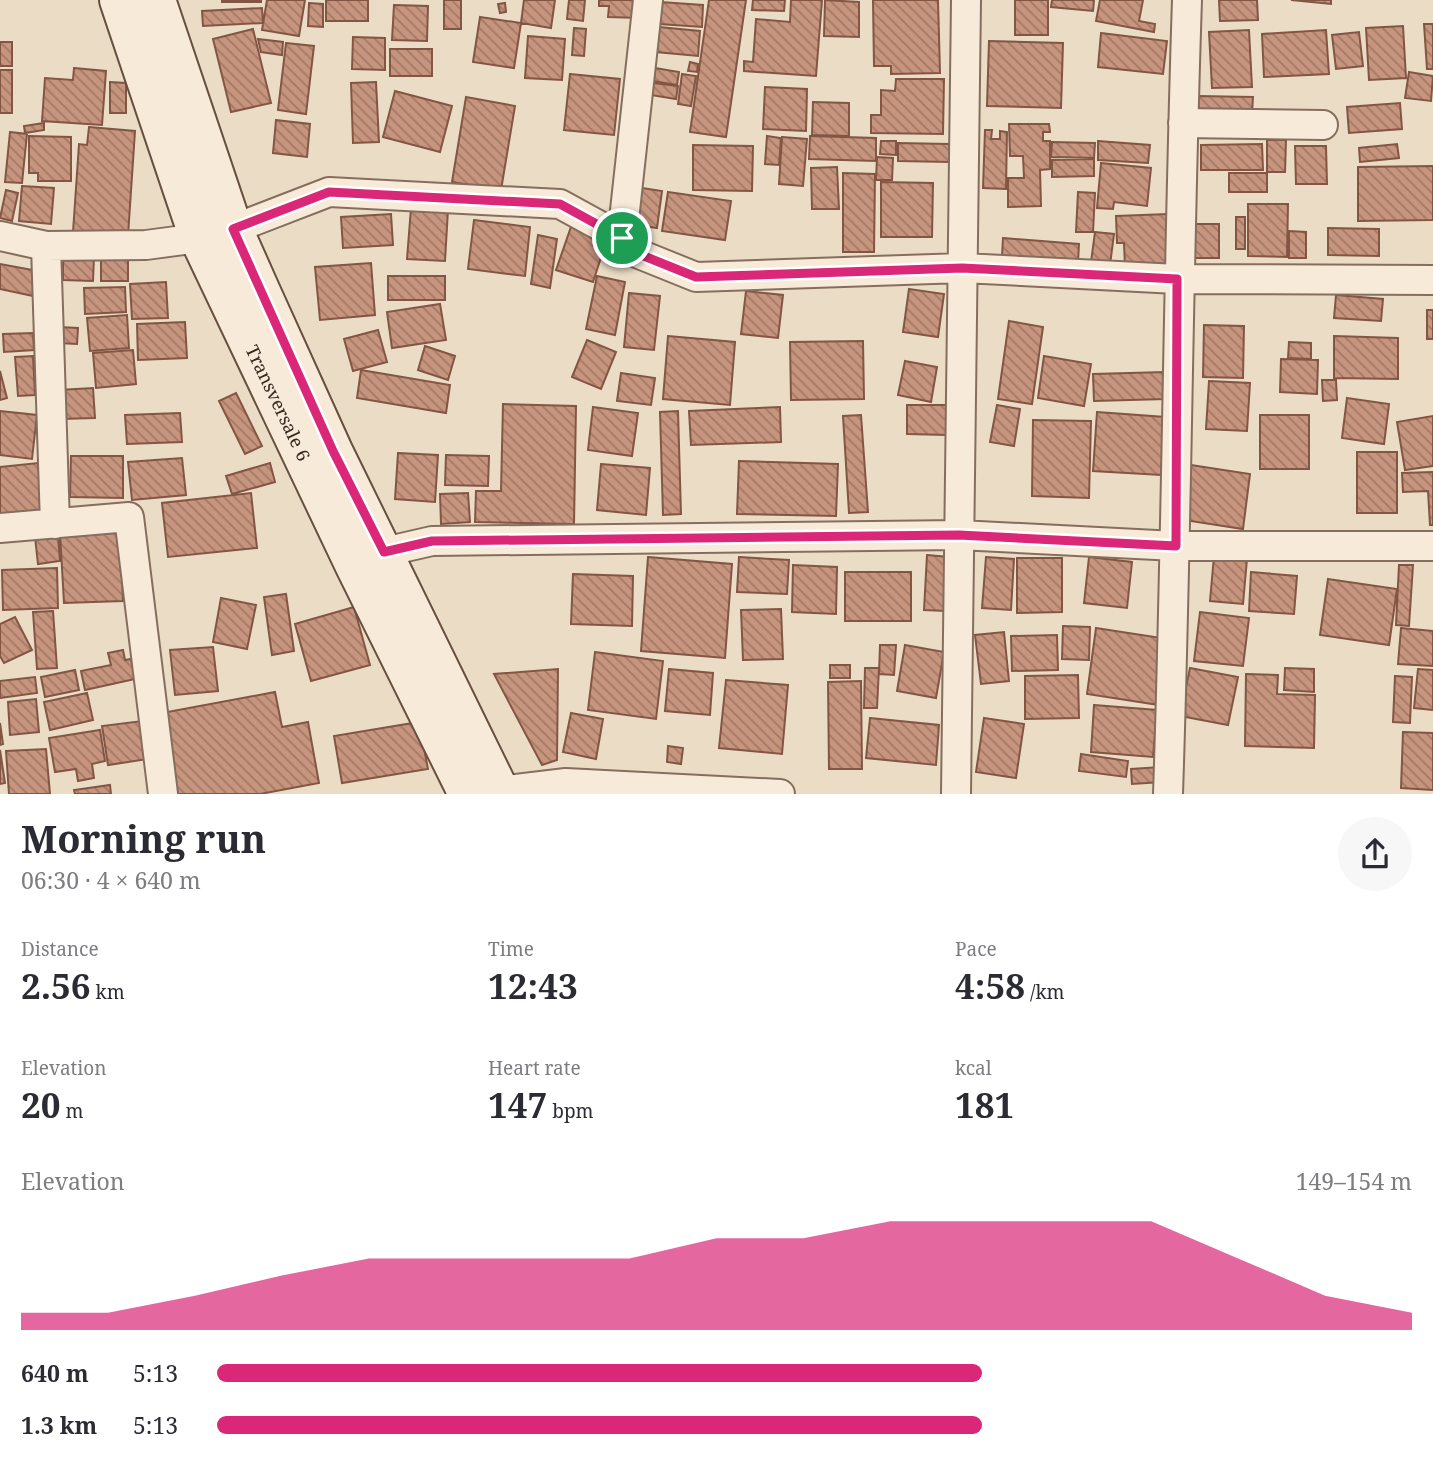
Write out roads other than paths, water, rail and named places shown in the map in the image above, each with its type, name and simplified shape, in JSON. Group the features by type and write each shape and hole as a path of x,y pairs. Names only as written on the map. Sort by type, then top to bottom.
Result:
{"main road":[{"name":"Transversale 6","path":"119,0 355,566 486,793"},
{"name":"Transversale 6","path":"156,0 216,234 384,552 486,793"}],"street":[{"path":"622,238 648,0"},
{"path":"956,794 966,0"},
{"path":"1168,794 1176,546 1177,279 1187,0"},
{"path":"1182,123 1323,125"},
{"path":"0,236 46,246 146,245 216,234 329,192 560,204 622,238 639,254 696,277 962,268 1177,279 1433,280"},
{"path":"46,246 55,524"},
{"path":"0,528 129,517 163,794"},
{"path":"384,552 432,541 959,535 1176,546 1433,546"},
{"path":"486,793 566,783 780,794"}]}
